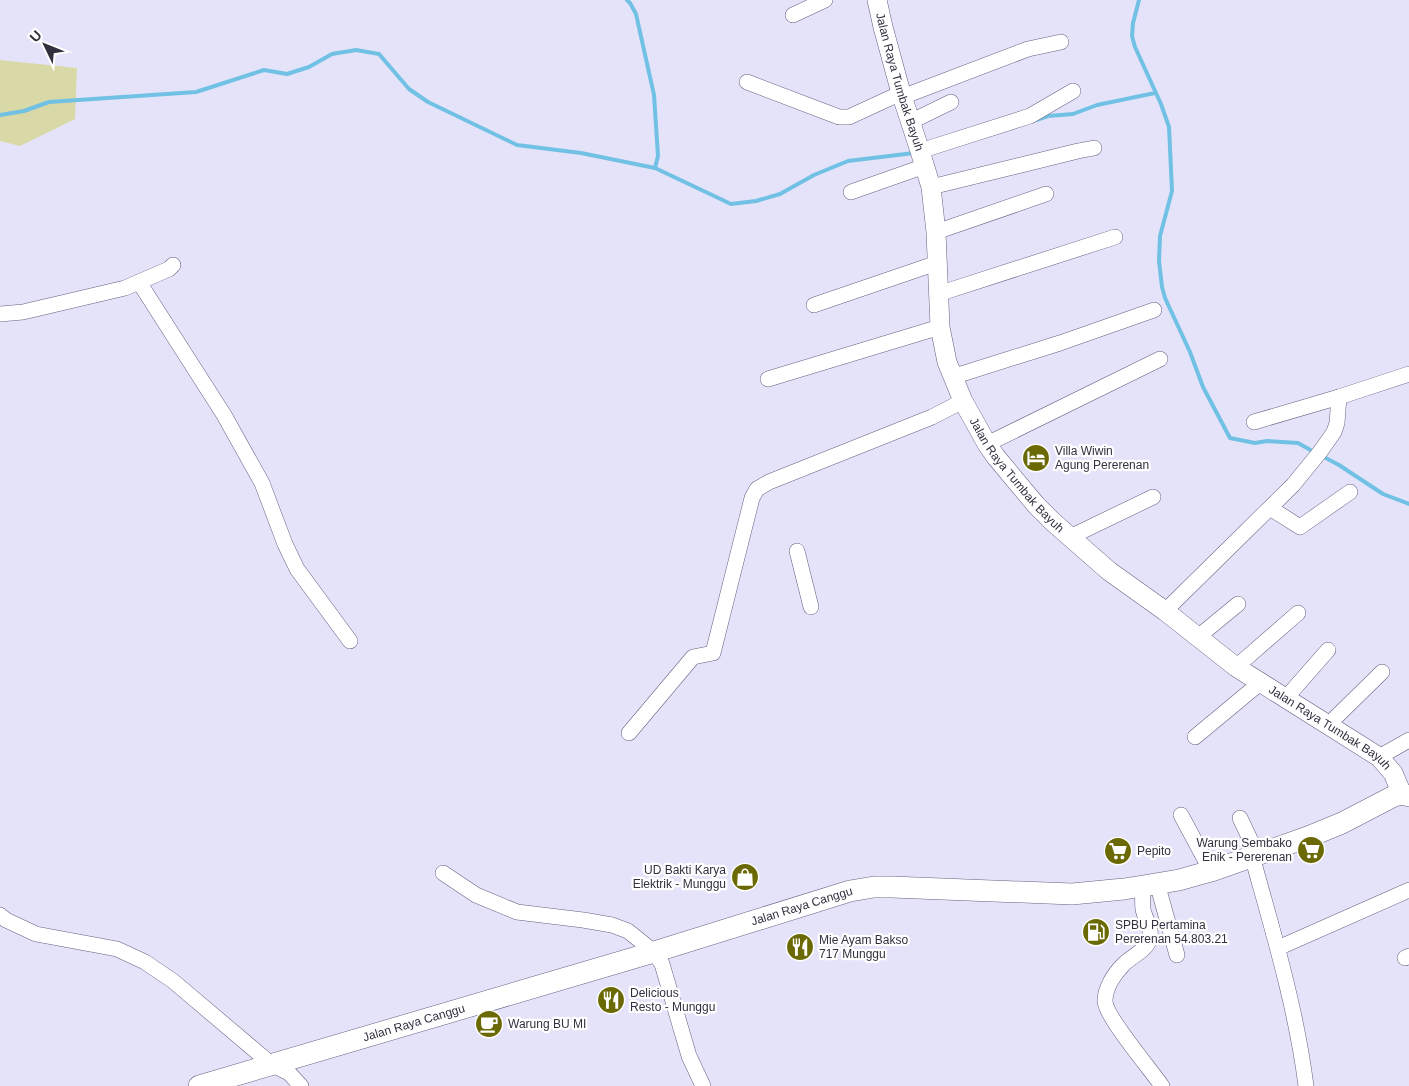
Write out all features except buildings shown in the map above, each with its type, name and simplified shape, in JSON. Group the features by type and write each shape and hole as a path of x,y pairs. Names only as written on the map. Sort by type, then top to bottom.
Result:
{"main road":[{"name":"Jalan Raya Canggu","path":"199,1086 654,952 841,894 874,887 1072,894 1124,890 1179,880 1211,871 1316,834 1394,796 1405,795"}],"street":[{"path":"793,15 825,0"},
{"name":"Jalan Raya Tumbak Bayuh","path":"877,0 902,95 930,187 936,232 940,327 947,362 963,401 987,444 1036,505 1109,571 1165,611 1236,667 1379,757 1393,772 1405,795"},
{"path":"747,82 839,117 849,117 902,95 1028,49 1061,42"},
{"path":"851,192 923,159 1030,116 1073,91"},
{"path":"910,122 951,102"},
{"path":"930,187 1094,148"},
{"path":"936,232 1046,194"},
{"path":"938,294 1115,237"},
{"path":"814,305 936,263"},
{"path":"0,314 23,312 125,288 169,269 173,265"},
{"path":"139,282 224,415 262,482 285,544 297,569 350,641"},
{"path":"952,377 1060,343 1154,310"},
{"path":"768,379 940,327"},
{"path":"987,444 1160,359"},
{"path":"1254,422 1409,374"},
{"path":"1165,611 1293,485 1320,452 1334,432 1337,423 1339,397"},
{"path":"629,733 693,657 713,653 752,498 757,489 770,482 932,417 963,401"},
{"path":"1270,508 1300,527 1350,492"},
{"path":"1070,537 1153,497"},
{"path":"797,551 811,607"},
{"path":"1198,637 1238,604"},
{"path":"1236,667 1298,613"},
{"path":"1285,699 1328,650"},
{"path":"1328,726 1382,672"},
{"path":"1195,737 1260,683"},
{"path":"1379,757 1409,740"},
{"path":"1181,815 1211,871"},
{"path":"1240,818 1254,855 1278,948 1290,997 1306,1086"},
{"path":"443,873 476,896 517,912 612,925 628,931 654,952 662,964 689,1056 702,1086"},
{"path":"1150,885 1176,955"},
{"path":"1150,885 1143,910 1150,926 1149,941 1142,950 1124,964 1106,989 1104,1004 1120,1031 1162,1086"},
{"path":"1278,948 1409,890"},
{"path":"0,915 6,920 36,934 117,949 145,962 173,981 271,1064 289,1074 301,1086"}],"green space":[{"path":"0,60 77,68 75,119 20,146 0,141"}],"waterway":[{"path":"627,0 636,14 654,95 658,156 655,168"},
{"path":"1139,0 1132,36 1169,127 1172,191 1160,236 1159,261 1165,298 1190,352 1203,387 1230,438 1255,443 1267,441 1298,443 1314,452"},
{"path":"0,115 24,111 49,102 196,92 264,70 287,74 309,67 332,54 356,50 379,54 409,89 428,102 517,145 581,153 655,168 731,204 756,201 780,194 814,175 848,161 914,153"},
{"path":"1036,120 1048,116 1073,114 1097,105 1155,93"},
{"path":"1320,455 1383,494 1409,504"}],"place":[{"name":"Villa Wiwin Agung Pererenan","path":"1036,458"},
{"name":"Warung Sembako Enik - Pererenan","path":"1311,850"},
{"name":"Pepito","path":"1118,851"},
{"name":"UD Bakti Karya Elektrik - Munggu","path":"745,877"},
{"name":"SPBU Pertamina Pererenan 54.803.21","path":"1096,932"},
{"name":"Mie Ayam Bakso 717 Munggu","path":"800,947"},
{"name":"Delicious Resto - Munggu","path":"611,1000"},
{"name":"Warung BU MI","path":"489,1024"}]}
